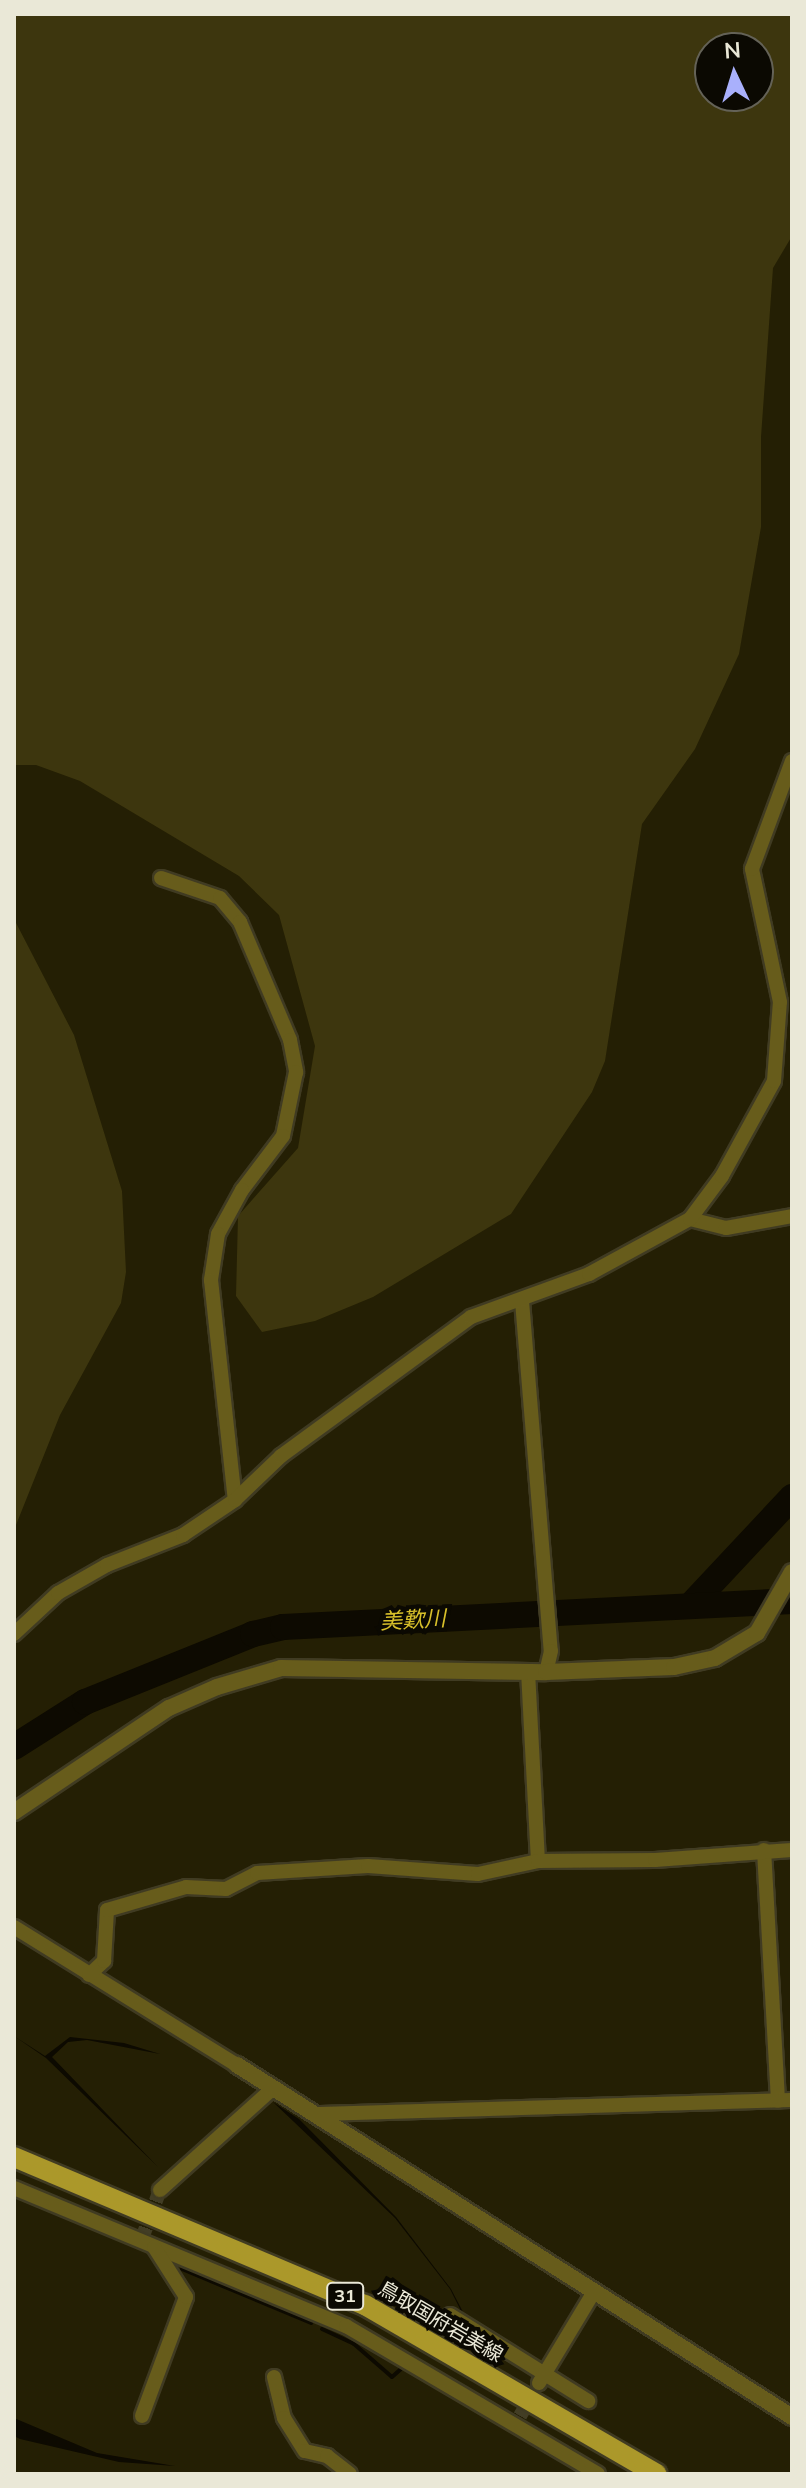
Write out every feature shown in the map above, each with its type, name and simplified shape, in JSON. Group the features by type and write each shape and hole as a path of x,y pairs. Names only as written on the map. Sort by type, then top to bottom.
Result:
{"main road":[{"name":"鳥取国府岩美線","path":"14,2157 365,2305 657,2474"}],"street":[{"path":"14,1634 58,1593 107,1565 183,1535 235,1500 281,1456 471,1317 522,1301 589,1274 690,1219 722,1176 774,1081 780,1002 752,869 792,761"},
{"path":"161,878 220,898 240,922 274,999 296,1072 283,1136 242,1190 218,1234 211,1280 235,1500"},
{"path":"690,1219 726,1228 792,1216"},
{"path":"522,1301 543,1595 551,1651 546,1672"},
{"path":"14,1812 169,1708 281,1668 546,1672 674,1667 715,1658 757,1633 792,1572"},
{"path":"528,1671 538,1861"},
{"path":"319,2114 785,2100 764,1850"},
{"path":"89,1975 104,1961 107,1910 186,1887 218,1890 257,1873 368,1866 478,1874 538,1861 655,1860 792,1850"},
{"path":"14,1927 272,2089 319,2114 792,2417"},
{"path":"160,2190 272,2089"},
{"path":"14,2188 346,2326 518,2420 598,2474"},
{"path":"142,2416 186,2297 154,2247"},
{"path":"541,2379 594,2292"},
{"path":"450,2315 541,2379 588,2401"},
{"path":"274,2377 284,2418 305,2451 327,2456 350,2474"}],"shaded area":[{"path":"14,14 792,14 792,236 773,268 761,437 761,527 739,654 695,749 642,824 605,1061 592,1092 511,1214 373,1297 315,1321 262,1332 236,1296 238,1216 298,1148 315,1046 279,915 239,876 80,781 36,765 14,765"},
{"path":"14,919 74,1035 122,1191 126,1272 121,1303 60,1415 14,1530"},
{"path":"14,2036 45,2056 70,2037 124,2043 160,2054 87,2040 68,2042 52,2057 158,2167 46,2058"},
{"path":"273,2102 299,2119 396,2217 451,2289 463,2312 542,2367 454,2310 460,2309 450,2289 395,2218"},
{"path":"14,2418 97,2453 175,2466 119,2462 20,2439 14,2436"}],"waterway":[{"name":"美歎川","path":"691,1605 792,1497"},
{"name":"美歎川","path":"14,1747 85,1702 253,1634 283,1627 792,1601"},
{"path":"182,2269 311,2323"},
{"path":"322,2329 354,2344 392,2377 401,2369"}],"tunnel":[{"path":"141,2241 160,2190"},
{"path":"520,2416 534,2392"}]}
